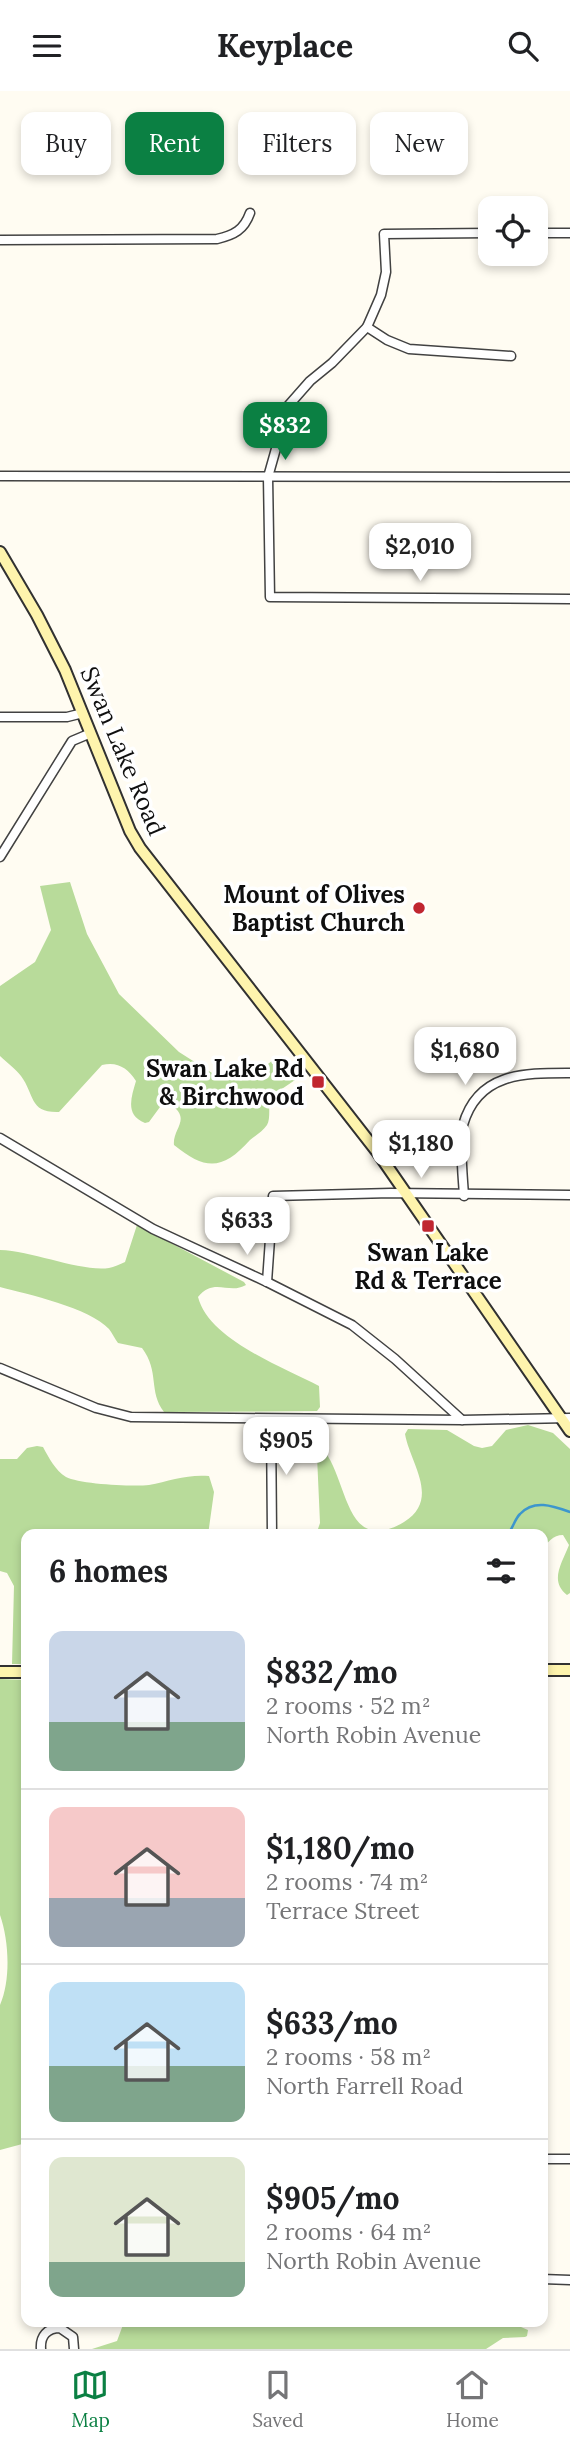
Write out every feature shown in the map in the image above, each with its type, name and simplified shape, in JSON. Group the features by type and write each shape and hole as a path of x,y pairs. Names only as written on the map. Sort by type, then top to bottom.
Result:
{"street":[{"path":"0,240 217,239 233,235 246,225 250,213"},
{"path":"478,233 384,234 386,272 381,295 367,327 288,406 268,477 270,597 570,599"},
{"path":"548,233 570,233"},
{"path":"367,327 387,340 409,349 511,356"},
{"path":"0,476 570,477"},
{"name":"Swan Lake Road","path":"0,552 47,633 83,713 130,831 140,848 286,1032 407,1194 565,1418 570,1431"},
{"path":"0,717 67,717 83,713"},
{"path":"0,857 72,741 90,733"},
{"path":"464,1196 462,1127 475,1098 503,1079 525,1073 570,1073"},
{"path":"0,1138 145,1225 352,1325 395,1359 462,1420"},
{"path":"267,1282 273,1196 570,1195"},
{"path":"0,1368 119,1415 149,1419 565,1418"},
{"path":"271,1419 272,1529"},
{"path":"548,1670 570,1670"},
{"path":"0,1672 21,1672"},
{"path":"548,2159 570,2159"},
{"path":"548,2280 570,2280"},
{"path":"41,2349 44,2334 60,2328 73,2337 74,2349"}],"green space":[{"path":"70,882 87,934 119,994 179,1052 223,1080 255,1074 277,1057 298,1078 270,1097 267,1125 223,1162 205,1163 174,1145 181,1120 177,1110 171,1105 160,1107 149,1122 139,1120 131,1105 136,1081 122,1067 102,1065 59,1112 49,1112 37,1106 21,1076 0,1056 0,986 35,962 51,930 40,886"},
{"path":"137,1225 244,1282 246,1285 240,1288 216,1287 204,1291 198,1297 205,1312 216,1326 249,1351 319,1386 320,1407 317,1411 164,1412 156,1397 151,1365 142,1348 118,1343 100,1321 73,1308 0,1287 0,1250 85,1267 109,1268 125,1262"},
{"path":"528,1425 553,1433 570,1449 570,1593 567,1595 558,1578 569,1545 563,1535 556,1536 548,1543 548,1529 386,1529 404,1522 415,1513 420,1503 420,1480 405,1434 408,1429 447,1430 482,1448 492,1446 506,1430"},
{"path":"43,1447 59,1471 73,1479 141,1486 186,1477 209,1476 214,1492 209,1529 21,1529 21,1664 12,1664 14,1586 7,1573 0,1571 0,1459 17,1459 27,1448"},
{"path":"321,1447 330,1460 358,1522 368,1529 318,1529 317,1456"},
{"path":"0,1679 21,1680 21,2144 0,2150 0,2005 6,1984 8,1960 0,1915"},
{"path":"122,2327 521,2327 528,2330 525,2337 503,2338 486,2349 92,2349 117,2341"}],"waterway":[{"path":"512,1529 525,1509 537,1505 570,1512"}],"place":[{"name":"Mount of Olives Baptist Church","path":"419,908"},
{"name":"Swan Lake Rd & Birchwood","path":"318,1082"},
{"name":"Swan Lake Rd & Terrace","path":"428,1226"}]}
